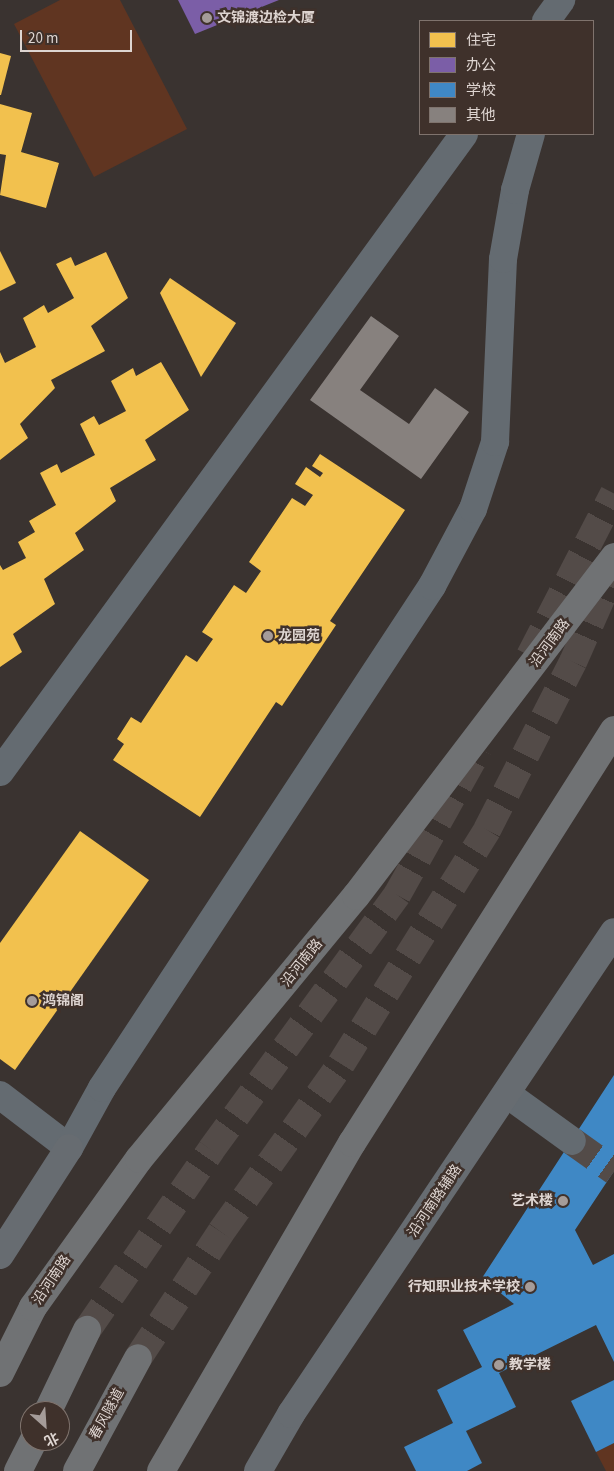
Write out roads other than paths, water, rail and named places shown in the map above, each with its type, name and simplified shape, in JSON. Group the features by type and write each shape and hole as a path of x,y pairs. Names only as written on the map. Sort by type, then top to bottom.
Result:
{"highway":[{"name":"沿河南路","path":"0,1373 33,1307 139,1159 356,896 614,558"},
{"path":"161,1471 342,1159 604,752 614,730"},
{"path":"0,1341 33,1307"},
{"path":"53,1401 87,1330"},
{"name":"春风隧道","path":"77,1471 138,1358"},
{"path":"18,1471 28,1451"}],"main road":[{"name":"沿河南路辅路","path":"258,1471 291,1414 614,932"},
{"path":"0,1255 69,1148"}],"street":[{"path":"547,20 561,0"},
{"path":"557,20 561,0"},
{"path":"0,772 463,135"},
{"path":"0,1095 69,1148 102,1088 432,586 473,509 495,442 503,259 514,190 531,135"},
{"path":"507,1094 572,1140"}],"tunnel":[{"path":"530,656 614,493"},
{"path":"138,1358 221,1232 341,1064 487,830 573,662 614,569"},
{"path":"87,1330 211,1150 397,895 479,748"},
{"path":"572,1141 614,1171"}],"place":[{"name":"文锦渡边检大厦","path":"207,18"},
{"name":"龙园苑","path":"268,636"},
{"name":"鸿锦阁","path":"32,1001"},
{"name":"艺术楼","path":"563,1201"},
{"name":"行知职业技术学校","path":"530,1287"},
{"name":"教学楼","path":"499,1365"}]}
